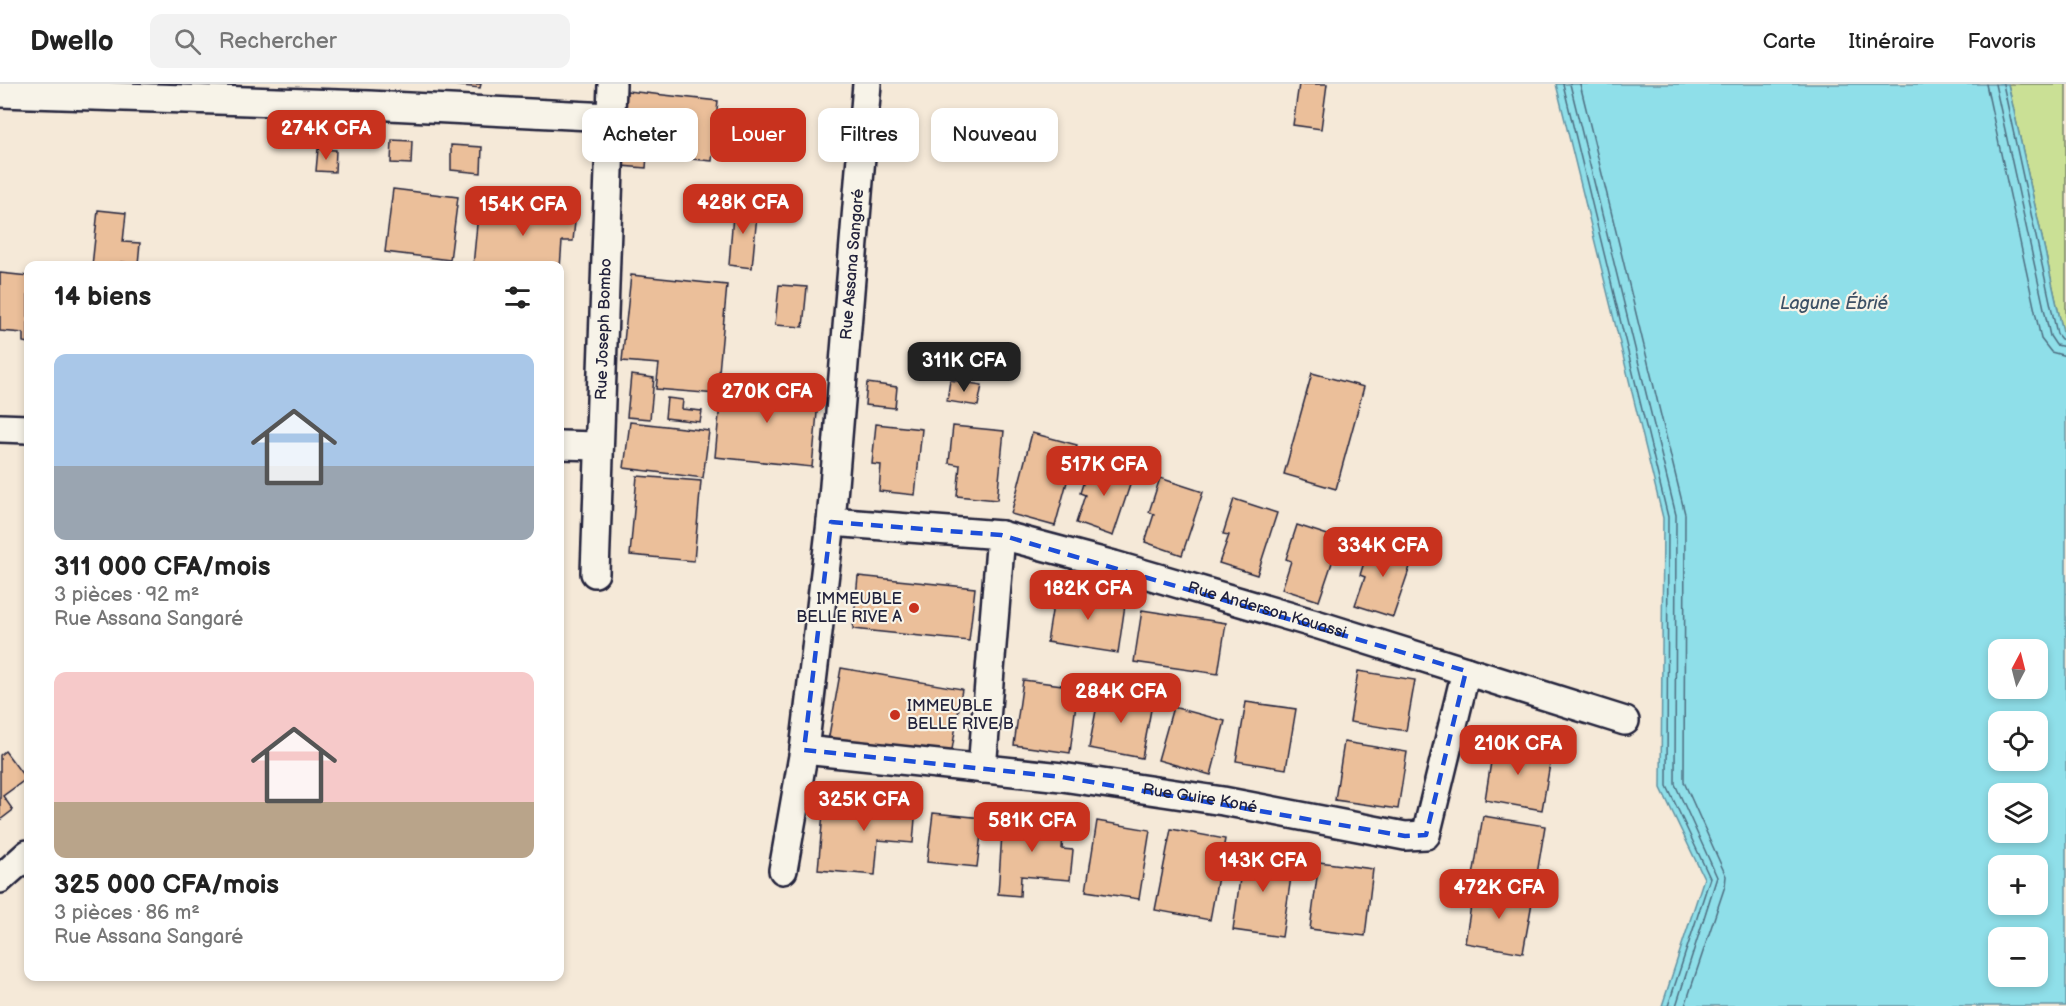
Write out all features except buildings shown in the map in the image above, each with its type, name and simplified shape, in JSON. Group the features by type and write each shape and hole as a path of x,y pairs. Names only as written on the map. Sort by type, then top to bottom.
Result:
{"street":[{"name":"Rue Joseph Bombo","path":"610,108 612,84"},
{"name":"Rue Assana Sangaré","path":"783,870 804,750 831,522 867,84"},
{"path":"0,93 370,94 582,114"},
{"name":"Rue Joseph Bombo","path":"595,573 608,162"},
{"path":"0,428 24,429"},
{"path":"564,445 599,446"},
{"name":"Rue Anderson Kouassi","path":"831,522 1001,534 1319,624 1625,721"},
{"path":"982,769 1001,534"},
{"name":"Rue Guire Koné","path":"804,750 1062,777 1223,801 1405,836 1426,835 1466,671"},
{"path":"0,879 24,858"}],"highlighted area":[{"path":"831,522 1001,535 1466,671 1426,835 1405,836 1062,777 804,750"}],"green space":[{"path":"2008,84 2066,84 2066,346"}],"water":[{"name":"Lagune Ébrié","path":"1556,84 2008,84 2066,346 2066,1006 1662,1006 1704,878 1661,788 1663,518"}],"place":[{"name":"IMMEUBLE BELLE RIVE A","path":"914,608"},
{"name":"IMMEUBLE BELLE RIVE B","path":"895,715"}]}
